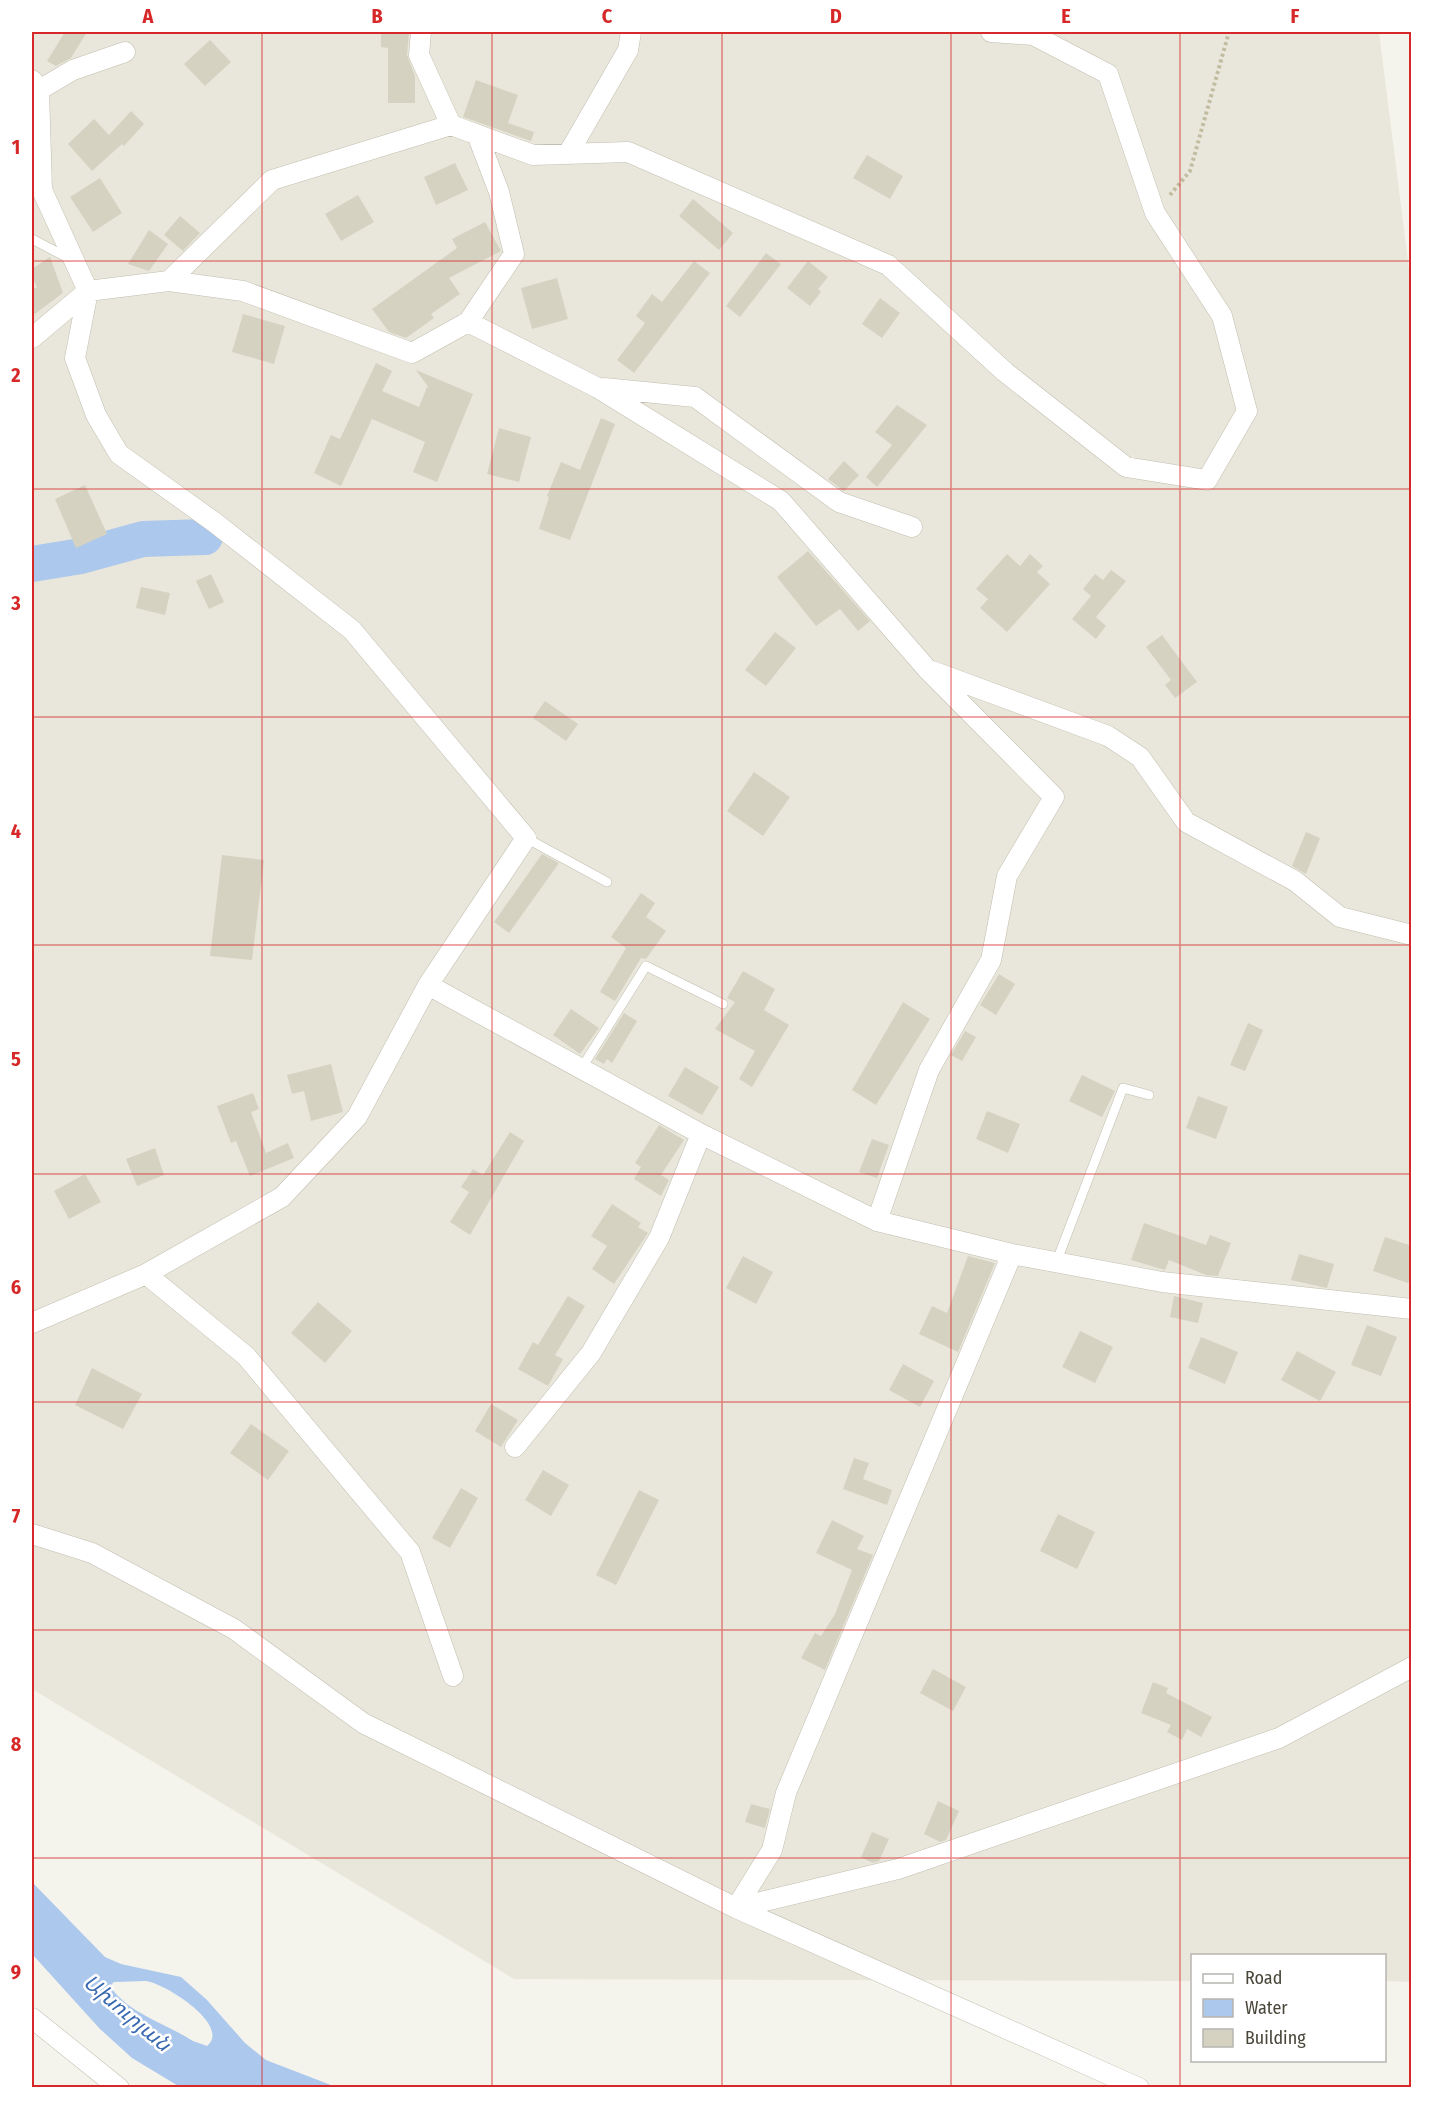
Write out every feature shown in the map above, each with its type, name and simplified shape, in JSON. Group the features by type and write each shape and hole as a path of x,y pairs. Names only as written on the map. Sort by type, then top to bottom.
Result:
{"street":[{"path":"421,32 419,55 451,125"},
{"path":"568,154 628,50 631,32"},
{"path":"169,281 272,180 451,125 478,137 533,155 628,152 888,265 1005,372 1126,467 1208,480 1247,411 1222,316 1155,213 1108,74 1033,35 992,32"},
{"path":"32,1323 146,1274 282,1197 357,1117 428,986 526,838 352,630 214,522 119,454 96,415 75,358 88,291 42,190 35,85 125,52"},
{"path":"32,338 88,291 169,281 243,291 412,353 468,322 514,254 499,192 478,137"},
{"path":"468,322 598,388 781,501 927,669 1054,797 1007,876 991,960 928,1070 877,1221"},
{"path":"598,388 695,397 839,502 912,527"},
{"path":"927,669 1108,736 1140,756 1186,822 1295,881 1340,917 1412,935"},
{"path":"428,986 701,1134 877,1221 1012,1254 1162,1282 1412,1309"},
{"path":"515,1447 591,1353 659,1238 701,1134"},
{"path":"736,1908 772,1850 786,1793 1012,1254"},
{"path":"146,1274 246,1356 410,1552 453,1676"},
{"path":"32,1534 92,1553 234,1629 363,1723 736,1908 1139,2088"},
{"path":"736,1908 898,1869 1279,1738 1412,1667"},
{"path":"32,2019 119,2088"}],"lane":[{"path":"32,239 75,262"},
{"path":"526,838 607,882"},
{"path":"581,1069 646,966 723,1004"},
{"path":"1056,1263 1124,1088 1149,1095"}],"path":[{"path":"1155,213 1190,171 1229,32"}],"shaded area":[{"path":"32,32 1379,32 1412,293 1411,1982 1386,1981 1386,1954 1191,1954 1191,1981 514,1979 32,1689"}],"water":[{"name":"Ախուրյան","path":"32,1882 105,1957 121,1964 181,1977 207,2000 245,2043 266,2060 336,2087 180,2087 132,2058 100,2029 32,1954","holes":["146,1981 180,1997 203,2017 211,2027 212,2037 207,2046 137,2011 126,2004 110,1986 114,1982"]}],"building":[{"path":"65,32 87,32 71,58 56,66 47,61"},
{"path":"381,32 409,32 407,55 415,76 415,103 388,103 388,48 381,47"},
{"path":"210,40 231,62 205,86 184,64"},
{"path":"476,80 518,95 508,123 534,132 531,141 463,117"},
{"path":"131,111 144,124 124,146 122,144 92,171 68,144 94,119 109,135"},
{"path":"867,155 903,176 890,199 853,178"},
{"path":"455,163 468,190 436,205 424,177"},
{"path":"100,178 122,213 93,232 70,197"},
{"path":"358,195 374,222 341,241 325,214"},
{"path":"693,199 733,233 719,250 679,216"},
{"path":"180,216 200,233 183,251 164,235"},
{"path":"485,222 501,251 449,278 460,294 431,314 434,318 406,338 389,332 372,309 457,248 452,239"},
{"path":"149,230 168,244 149,271 128,264"},
{"path":"766,253 781,264 740,317 726,306"},
{"path":"50,257 63,293 32,316 32,290 37,287 32,277 32,269"},
{"path":"694,261 710,273 634,373 617,360 645,323 636,316 652,294 662,302"},
{"path":"808,261 828,277 818,289 821,292 810,306 787,288"},
{"path":"557,278 568,319 532,329 521,288"},
{"path":"880,298 900,313 882,338 862,324"},
{"path":"243,314 285,326 274,364 232,352"},
{"path":"376,363 392,371 382,391 419,407 427,387 429,388 416,370 473,394 437,482 413,472 425,442 372,419 341,486 314,473 331,435 340,439"},
{"path":"897,405 927,425 877,487 866,477 892,445 875,432"},
{"path":"601,418 615,424 570,540 539,529 549,497 547,496 561,462 580,470"},
{"path":"499,428 531,437 519,482 487,474"},
{"path":"844,461 859,475 844,491 828,479"},
{"path":"85,485 107,534 76,548 55,499"},
{"path":"808,551 870,621 858,631 840,609 816,626 777,577"},
{"path":"1007,554 1020,566 1030,554 1043,566 1037,572 1050,584 1007,632 980,608 988,599 976,589"},
{"path":"1111,570 1126,581 1096,617 1106,626 1096,639 1072,619 1091,596 1083,589 1095,574 1103,580"},
{"path":"211,574 224,602 209,609 196,581"},
{"path":"141,587 170,593 165,615 136,608"},
{"path":"775,632 796,648 766,686 745,670"},
{"path":"1162,635 1197,682 1175,698 1165,685 1171,680 1146,647"},
{"path":"545,701 578,724 566,741 533,718"},
{"path":"754,772 790,797 763,836 727,811"},
{"path":"1306,832 1320,838 1306,874 1292,866"},
{"path":"542,854 559,863 509,933 494,922"},
{"path":"222,855 264,860 252,960 210,956"},
{"path":"641,893 655,903 646,917 666,931 646,959 641,958 615,1001 600,992 626,948 611,937"},
{"path":"743,971 775,989 764,1010 789,1025 752,1087 739,1079 755,1051 715,1029 735,1002 727,998"},
{"path":"999,974 1015,984 996,1015 980,1005"},
{"path":"903,1002 930,1019 876,1105 852,1090"},
{"path":"571,1009 599,1028 580,1054 553,1035"},
{"path":"624,1013 637,1021 612,1063 607,1059 604,1064 595,1059"},
{"path":"1248,1023 1263,1030 1245,1071 1230,1065"},
{"path":"965,1031 976,1037 962,1061 951,1055"},
{"path":"331,1064 343,1112 311,1121 304,1091 292,1094 287,1075"},
{"path":"685,1067 719,1087 702,1115 668,1096"},
{"path":"1082,1075 1115,1091 1102,1117 1069,1101"},
{"path":"253,1093 259,1109 251,1112 266,1153 288,1143 294,1158 250,1176 236,1141 231,1143 217,1106"},
{"path":"1198,1096 1228,1107 1216,1139 1186,1128"},
{"path":"987,1111 1020,1124 1008,1153 976,1139"},
{"path":"659,1125 684,1140 661,1175 669,1180 661,1196 634,1179 641,1167 635,1163"},
{"path":"510,1132 524,1141 470,1235 450,1222 469,1192 461,1187 473,1169 483,1175"},
{"path":"872,1139 889,1145 877,1178 859,1172"},
{"path":"155,1148 164,1175 137,1186 126,1159"},
{"path":"85,1174 101,1202 69,1219 54,1191"},
{"path":"612,1204 641,1223 638,1227 648,1233 614,1284 592,1269 607,1246 591,1236"},
{"path":"1144,1223 1206,1245 1210,1235 1231,1243 1218,1276 1206,1275 1169,1260 1165,1270 1131,1260"},
{"path":"1385,1237 1412,1246 1412,1274 1408,1283 1373,1271"},
{"path":"1299,1254 1334,1264 1327,1288 1291,1280"},
{"path":"743,1256 773,1272 756,1304 726,1288"},
{"path":"968,1256 995,1263 958,1352 919,1334 932,1306 947,1313"},
{"path":"568,1296 585,1306 555,1355 563,1359 548,1386 518,1369 533,1342 538,1345"},
{"path":"1174,1296 1203,1303 1198,1323 1170,1317"},
{"path":"318,1302 352,1331 325,1363 291,1333"},
{"path":"1367,1325 1397,1337 1381,1376 1351,1365"},
{"path":"1080,1331 1113,1347 1095,1383 1062,1367"},
{"path":"1201,1337 1238,1352 1225,1384 1188,1368"},
{"path":"1297,1351 1336,1372 1320,1401 1281,1380"},
{"path":"903,1364 934,1381 920,1407 889,1390"},
{"path":"92,1368 142,1394 123,1429 75,1405"},
{"path":"491,1404 518,1420 501,1447 475,1431"},
{"path":"251,1424 289,1451 268,1480 230,1453"},
{"path":"854,1458 869,1463 863,1479 892,1490 887,1505 843,1489"},
{"path":"543,1470 569,1485 551,1516 525,1500"},
{"path":"461,1488 478,1498 450,1548 432,1538"},
{"path":"639,1490 659,1500 616,1585 596,1575"},
{"path":"1058,1514 1095,1532 1077,1569 1040,1551"},
{"path":"832,1520 864,1536 857,1549 873,1555 825,1670 801,1658 815,1633 821,1636 835,1614 852,1570 816,1553"},
{"path":"933,1669 966,1687 953,1711 920,1693"},
{"path":"1153,1682 1168,1688 1166,1693 1212,1717 1201,1737 1187,1729 1182,1740 1167,1732 1171,1725 1141,1713"},
{"path":"938,1801 959,1811 946,1840 940,1842 924,1834"},
{"path":"751,1804 770,1809 765,1828 745,1822"},
{"path":"872,1832 889,1839 879,1861 873,1863 861,1857"}],"waterway":[{"path":"32,564 81,556 143,539 205,537"}]}
